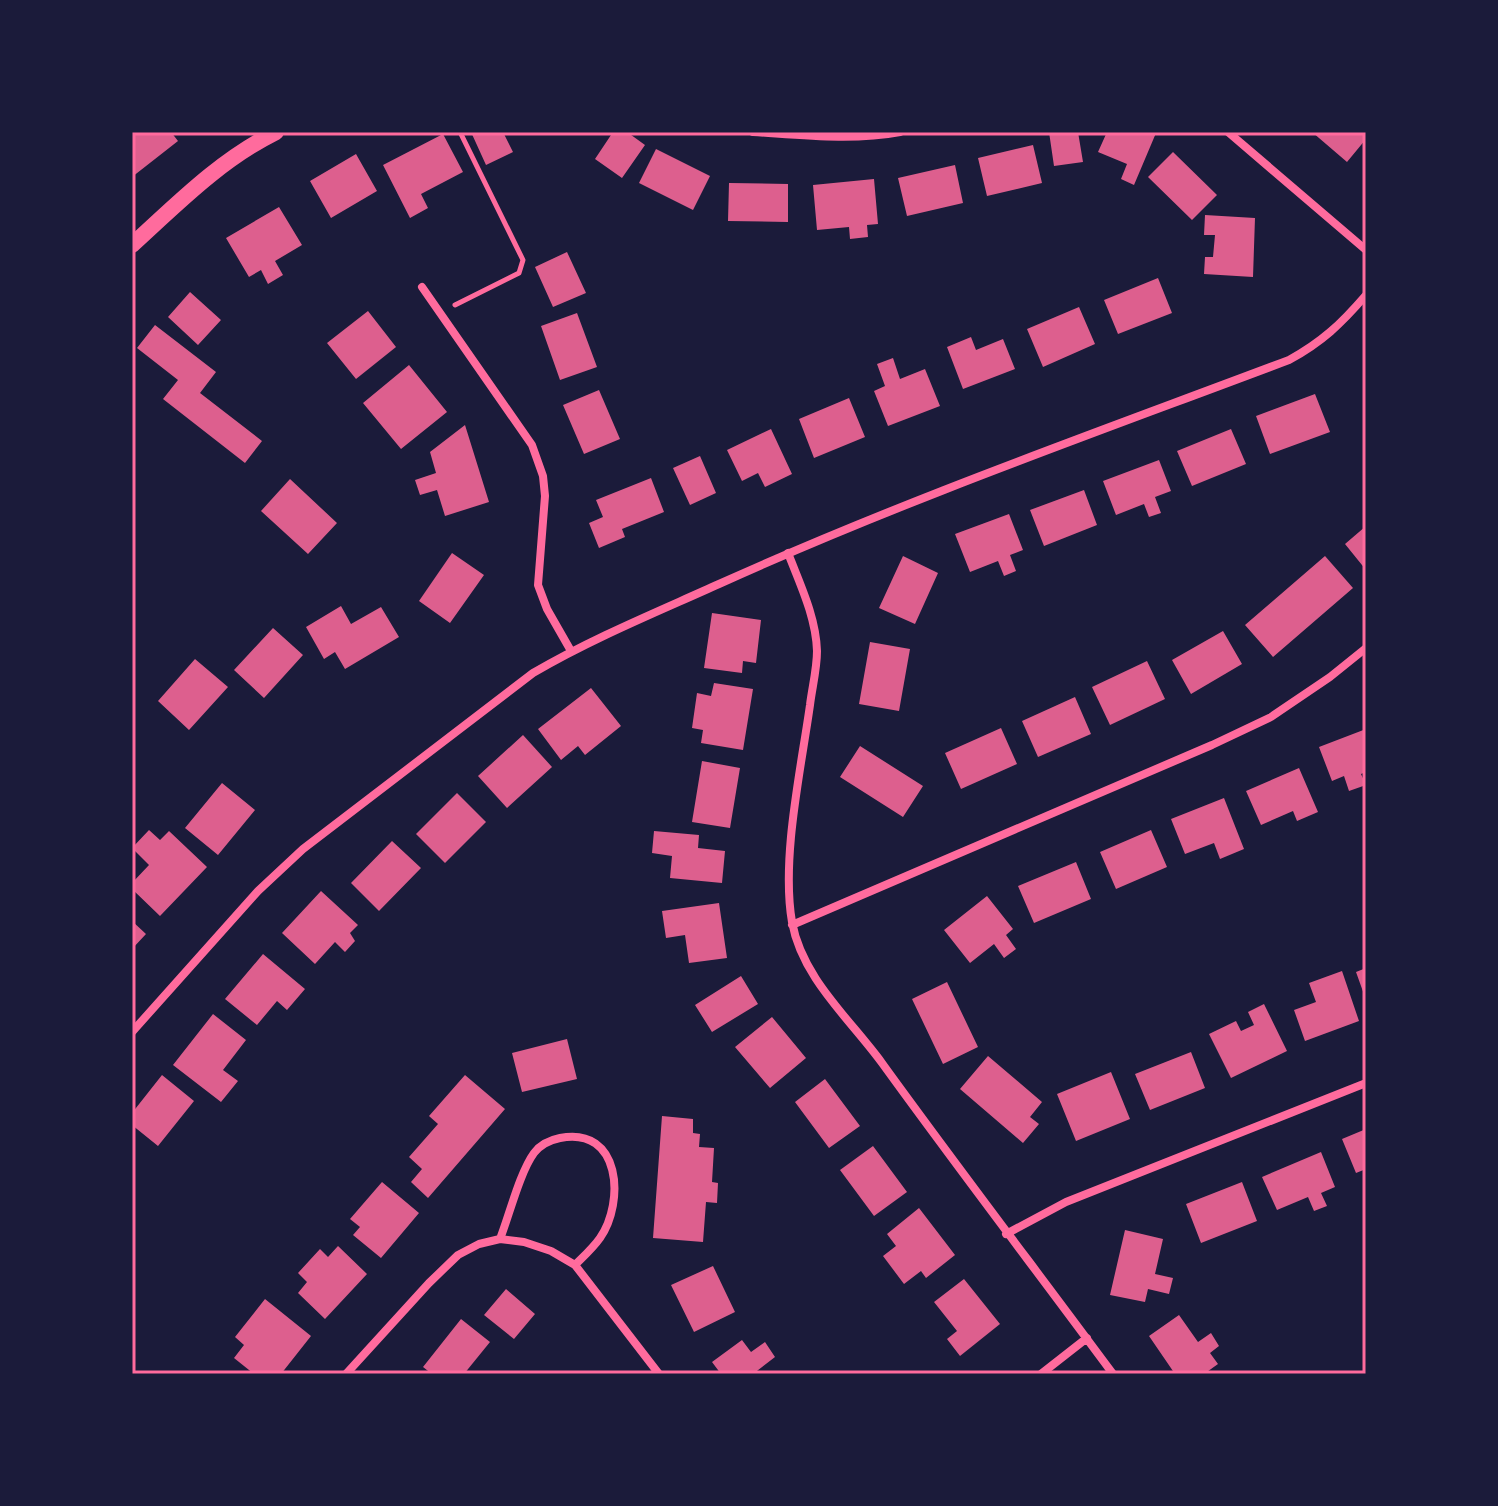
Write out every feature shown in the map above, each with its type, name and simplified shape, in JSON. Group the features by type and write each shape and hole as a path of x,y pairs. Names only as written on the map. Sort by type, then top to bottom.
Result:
{"main road":[{"path":"132,245 214,170 250,145 276,132"}],"street":[{"path":"753,132 806,136 900,132"},
{"path":"1228,132 1366,250"},
{"path":"422,287 532,445 543,476 545,496 538,585 547,609 571,651"},
{"path":"132,1032 258,891 303,849 533,673 571,651 788,553 1038,454 1289,360 1315,346 1341,326 1366,295"},
{"path":"788,553 813,622 817,652 788,889 792,925 805,959 827,996 878,1059 1113,1374"},
{"path":"792,925 1271,717 1366,648"},
{"path":"1006,1234 1066,1202 1366,1083"},
{"path":"500,1239 535,1152 551,1140 563,1137 575,1135 593,1140 607,1155 615,1177 613,1196 601,1238 575,1265"},
{"path":"346,1374 458,1255 479,1244 500,1239 524,1242 551,1251 575,1265 659,1374"},
{"path":"1041,1374 1087,1338"}],"path":[{"path":"440,312 519,273 523,260 460,132"}],"building":[{"path":"132,132 171,132 178,141 132,177"},
{"path":"471,132 503,132 513,152 486,165"},
{"path":"613,132 627,132 645,145 622,178 595,159"},
{"path":"1049,132 1078,132 1083,162 1054,166"},
{"path":"1107,132 1156,133 1134,185 1121,179 1127,164 1098,152"},
{"path":"1312,132 1366,132 1366,139 1347,162"},
{"path":"443,134 463,172 421,194 428,208 410,218 383,165"},
{"path":"1033,145 1042,183 987,196 978,158"},
{"path":"656,149 710,176 693,210 639,183"},
{"path":"1173,152 1217,195 1192,220 1148,177"},
{"path":"356,154 377,191 331,218 310,181"},
{"path":"955,165 963,203 907,216 898,178"},
{"path":"874,179 878,224 867,225 868,237 850,239 849,227 817,230 813,185"},
{"path":"729,183 788,184 788,222 728,221"},
{"path":"279,207 302,245 275,261 283,275 268,284 261,270 249,277 226,238"},
{"path":"1205,215 1255,218 1253,277 1204,274 1205,257 1213,257 1215,235 1204,235"},
{"path":"567,252 586,293 553,307 535,267"},
{"path":"1158,278 1172,313 1118,334 1104,300"},
{"path":"190,292 221,320 198,345 168,317"},
{"path":"1079,307 1095,344 1043,367 1027,329"},
{"path":"368,311 396,347 356,379 327,343"},
{"path":"577,313 597,367 560,380 541,326"},
{"path":"155,325 216,372 200,393 262,441 245,463 163,399 178,380 137,348"},
{"path":"971,337 976,350 1003,339 1015,369 963,389 947,347"},
{"path":"893,358 900,379 925,369 940,406 888,426 874,391 885,386 877,364"},
{"path":"409,365 447,412 401,449 363,403"},
{"path":"599,390 620,439 584,454 563,405"},
{"path":"1315,394 1330,432 1270,454 1256,416"},
{"path":"849,398 865,437 814,458 799,419"},
{"path":"465,425 489,502 445,516 437,490 420,495 415,480 436,473 430,452"},
{"path":"771,429 792,474 765,487 758,473 742,481 727,450"},
{"path":"1231,429 1246,464 1192,486 1177,451"},
{"path":"700,456 716,493 690,505 673,468"},
{"path":"1159,460 1171,491 1155,497 1161,513 1149,517 1144,504 1116,515 1103,481"},
{"path":"651,478 664,512 622,529 625,537 599,548 589,523 603,517 596,500"},
{"path":"290,479 337,523 308,554 261,511"},
{"path":"1084,490 1097,525 1044,546 1030,510"},
{"path":"1009,514 1023,550 1010,555 1016,571 1004,576 998,561 970,572 955,534"},
{"path":"1366,526 1366,570 1345,544"},
{"path":"452,553 484,575 450,623 419,601"},
{"path":"903,556 938,573 915,624 879,608"},
{"path":"1325,556 1353,588 1273,657 1245,625"},
{"path":"341,606 351,624 381,607 399,637 345,669 335,652 324,659 306,627"},
{"path":"712,613 761,620 756,663 743,661 742,673 704,668"},
{"path":"273,628 303,655 264,698 234,670"},
{"path":"1223,631 1242,664 1191,694 1172,660"},
{"path":"870,642 910,649 899,711 859,704"},
{"path":"195,659 228,687 189,730 158,701"},
{"path":"1147,661 1165,699 1110,725 1092,687"},
{"path":"714,683 753,689 743,750 701,743 703,730 692,728 697,693 711,696"},
{"path":"591,688 621,726 585,755 578,746 561,760 538,729"},
{"path":"1075,697 1091,734 1038,757 1022,721"},
{"path":"1001,728 1017,764 961,789 945,753"},
{"path":"1366,729 1366,772 1361,774 1366,785 1349,791 1344,776 1332,781 1319,747"},
{"path":"523,735 552,767 507,808 478,776"},
{"path":"860,746 923,786 903,817 840,777"},
{"path":"702,761 740,768 730,828 692,822"},
{"path":"1299,768 1318,812 1297,821 1293,811 1261,825 1246,791"},
{"path":"222,783 255,810 218,855 185,828"},
{"path":"457,793 486,822 445,863 416,834"},
{"path":"1224,798 1244,849 1220,859 1214,843 1185,854 1171,819"},
{"path":"149,830 160,840 169,831 207,867 160,916 132,889 132,883 149,865 132,848"},
{"path":"1151,830 1167,867 1116,889 1100,852"},
{"path":"654,831 699,835 698,848 725,851 722,883 670,878 672,856 652,853"},
{"path":"392,841 421,868 379,911 351,883"},
{"path":"1076,862 1091,899 1034,923 1018,886"},
{"path":"321,891 358,925 350,933 355,941 345,952 335,942 315,964 282,933"},
{"path":"987,896 1013,929 1006,935 1016,949 1004,958 994,944 970,963 944,930"},
{"path":"719,903 727,958 689,963 685,935 666,938 662,911"},
{"path":"132,921 146,934 132,949"},
{"path":"263,954 305,989 287,1010 277,1001 257,1025 225,999"},
{"path":"1366,968 1366,1000 1356,972"},
{"path":"1342,971 1359,1021 1305,1041 1294,1010 1316,1002 1309,983"},
{"path":"741,976 758,1004 712,1032 695,1005"},
{"path":"947,982 978,1047 943,1064 912,999"},
{"path":"1264,1004 1287,1051 1231,1078 1209,1034 1236,1021 1241,1031 1254,1025 1248,1012"},
{"path":"213,1014 246,1040 223,1070 238,1081 221,1102 173,1065"},
{"path":"772,1017 806,1058 770,1088 735,1047"},
{"path":"567,1039 577,1079 522,1092 512,1053"},
{"path":"1191,1052 1205,1088 1150,1110 1135,1074"},
{"path":"988,1056 1042,1102 1030,1117 1039,1124 1023,1143 960,1089"},
{"path":"1111,1072 1130,1119 1076,1141 1057,1094"},
{"path":"162,1075 194,1101 158,1146 132,1125 132,1113"},
{"path":"465,1075 505,1109 428,1198 411,1182 422,1169 409,1157 438,1124 429,1116"},
{"path":"825,1079 860,1126 829,1148 795,1102"},
{"path":"662,1116 693,1119 693,1133 700,1134 699,1147 714,1148 712,1182 718,1183 717,1203 706,1202 703,1242 653,1238"},
{"path":"1366,1129 1366,1169 1356,1173 1342,1139"},
{"path":"873,1146 907,1192 874,1216 840,1170"},
{"path":"1321,1152 1335,1187 1321,1193 1327,1206 1314,1211 1308,1197 1277,1210 1262,1177"},
{"path":"382,1182 419,1213 381,1258 353,1235 360,1227 350,1219"},
{"path":"1242,1182 1257,1221 1201,1243 1186,1204"},
{"path":"919,1208 955,1255 926,1278 921,1271 904,1284 883,1256 896,1246 887,1234"},
{"path":"1125,1230 1163,1239 1155,1274 1173,1278 1169,1294 1148,1289 1145,1302 1110,1295"},
{"path":"338,1246 367,1274 325,1319 298,1293 307,1282 298,1273 320,1249 328,1257"},
{"path":"713,1266 735,1312 694,1332 671,1285"},
{"path":"964,1279 1000,1324 960,1356 947,1339 957,1331 934,1302"},
{"path":"506,1289 535,1314 514,1339 484,1315"},
{"path":"265,1299 311,1336 281,1374 254,1374 234,1358 244,1345 235,1337"},
{"path":"1179,1315 1198,1342 1211,1333 1219,1346 1210,1353 1218,1364 1204,1374 1175,1374 1149,1336"},
{"path":"461,1319 490,1342 464,1374 432,1374 423,1367"},
{"path":"742,1340 751,1352 765,1342 775,1357 753,1374 721,1374 712,1362"}]}
